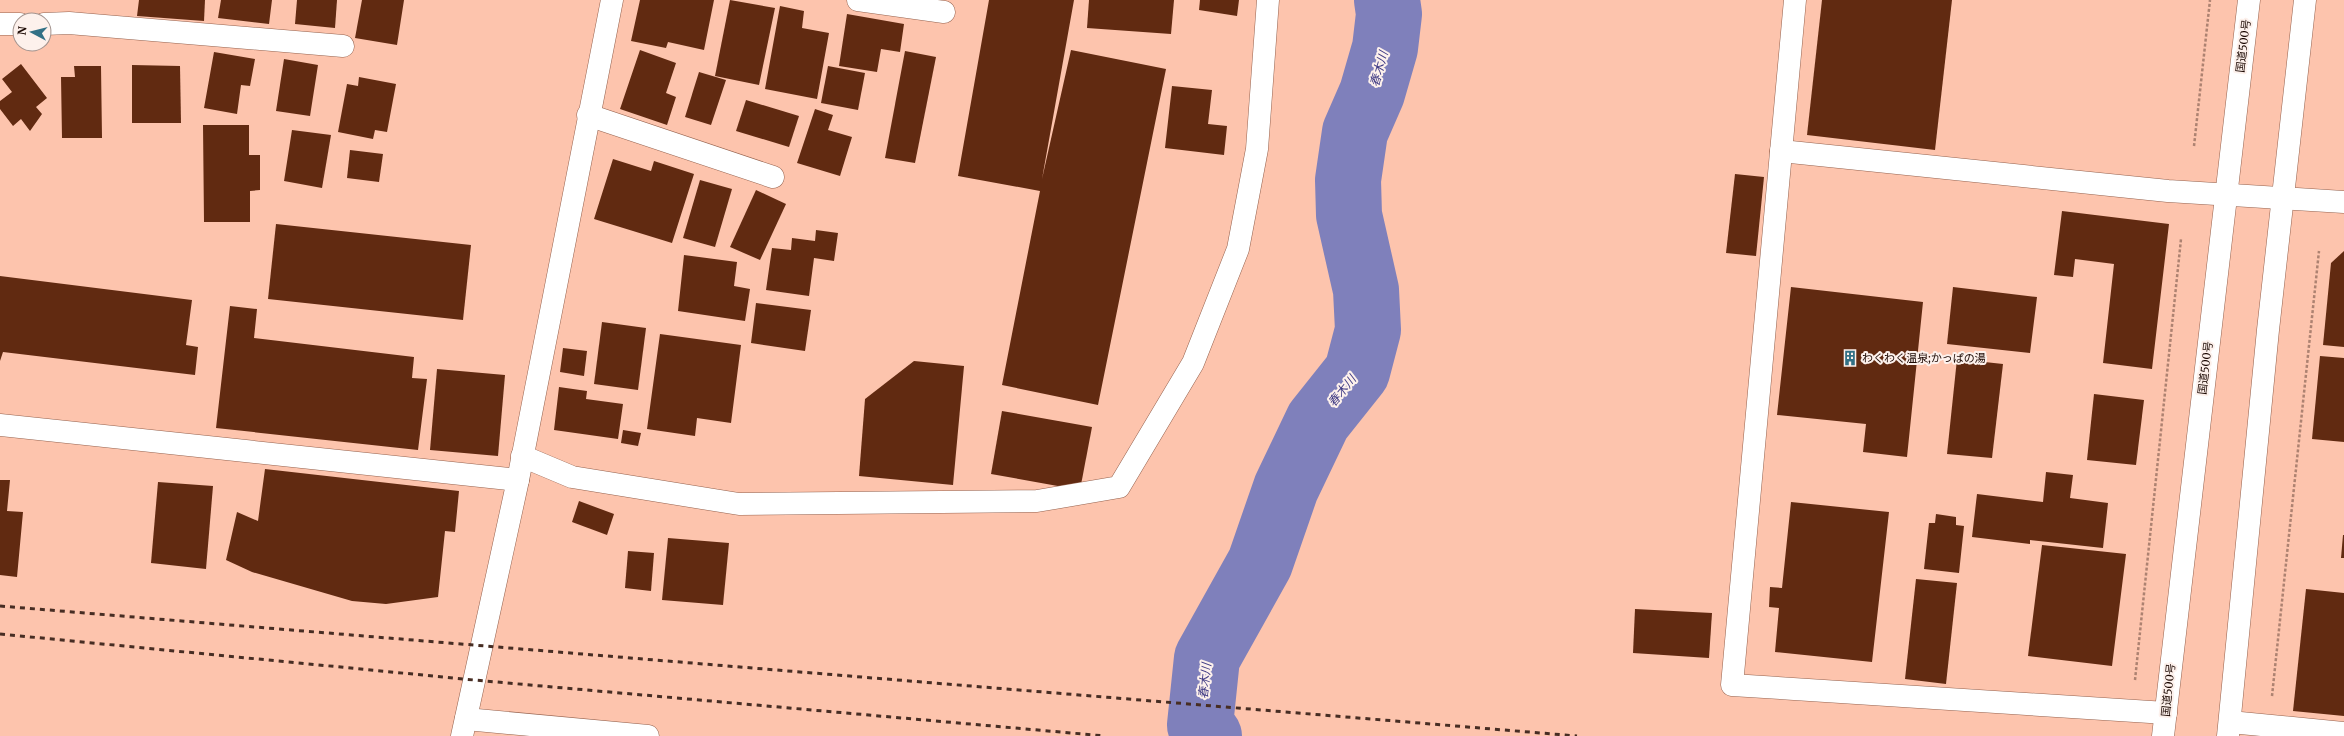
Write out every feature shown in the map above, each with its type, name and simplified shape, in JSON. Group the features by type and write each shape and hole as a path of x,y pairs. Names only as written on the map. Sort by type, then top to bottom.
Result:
{"main road":[{"path":"612,0 588,115 518,480 464,727 648,736"},
{"path":"858,0 944,12"},
{"path":"522,456 572,476 740,504 1037,501 1119,487 1193,363 1238,249 1257,150 1268,0"},
{"path":"1795,0 1732,685 2166,713"},
{"name":"国道500号","path":"2164,736 2249,0"},
{"path":"2305,0 2283,197 2229,729 2344,733"},
{"path":"52,24 69,23 343,46"},
{"path":"0,24 12,24"},
{"path":"588,115 774,177"},
{"path":"1781,151 2168,190 2344,202"},
{"path":"0,425 518,480"}],"path":[{"path":"2194,146 2210,0"},
{"path":"2134,685 2181,239"},
{"path":"2272,698 2319,251"}],"building":[{"path":"139,0 205,0 204,21 137,16"},
{"path":"221,0 272,0 269,24 218,18"},
{"path":"297,0 337,0 335,28 295,24"},
{"path":"362,0 404,0 397,45 355,38"},
{"path":"640,0 714,0 704,50 668,42 666,48 631,41"},
{"path":"730,0 775,8 759,85 715,76"},
{"path":"989,0 1074,0 1042,179 1071,50 1166,69 1098,405 1002,385 1040,191 958,176"},
{"path":"1089,0 1174,0 1171,34 1087,28"},
{"path":"1200,0 1239,0 1237,16 1199,10"},
{"path":"1822,0 1952,0 1935,150 1807,135"},
{"path":"780,6 804,11 802,28 829,33 817,99 765,89"},
{"path":"847,14 904,24 900,52 881,49 877,72 839,66"},
{"path":"640,50 676,63 666,93 676,97 667,125 620,109"},
{"path":"905,51 936,57 915,163 885,158"},
{"path":"214,52 255,59 250,86 241,85 237,114 204,108"},
{"path":"284,59 318,65 310,116 276,111"},
{"path":"21,64 47,98 36,107 42,114 30,131 21,119 13,126 0,109 0,101 12,92 2,79"},
{"path":"132,65 180,66 181,123 132,123"},
{"path":"74,66 101,66 102,138 62,138 61,77 75,77"},
{"path":"828,66 865,73 858,110 821,103"},
{"path":"699,72 726,80 711,125 685,117"},
{"path":"359,77 396,84 387,132 375,130 373,139 338,132 347,84 358,86"},
{"path":"1172,86 1212,90 1208,124 1227,126 1224,155 1165,148"},
{"path":"746,100 799,116 789,147 736,131"},
{"path":"815,109 833,115 828,130 852,137 840,176 797,163"},
{"path":"203,125 249,125 249,155 260,155 260,190 250,191 250,222 204,222"},
{"path":"292,130 331,135 322,188 284,181"},
{"path":"350,150 383,154 379,182 347,178"},
{"path":"613,159 651,171 654,161 694,174 672,243 594,219"},
{"path":"1735,174 1764,177 1756,256 1726,253"},
{"path":"700,180 732,189 715,247 683,238"},
{"path":"756,190 786,204 760,260 730,247"},
{"path":"2062,211 2169,224 2152,369 2103,363 2114,264 2075,259 2073,277 2054,275"},
{"path":"276,224 471,245 463,320 268,299"},
{"path":"816,230 838,233 834,261 814,258 809,296 766,290 772,248 791,250 792,238 815,241"},
{"path":"2344,251 2344,347 2323,345 2331,263"},
{"path":"684,255 737,262 734,286 750,289 745,321 678,311"},
{"path":"0,276 192,300 186,345 198,347 195,375 3,352 0,361"},
{"name":"わくわく温泉;かっぱの湯","path":"1791,287 1923,302 1907,457 1863,452 1866,424 1777,415"},
{"path":"1953,287 2037,297 2030,353 1947,344"},
{"path":"756,303 811,310 805,351 751,343"},
{"path":"230,306 257,309 254,338 414,357 412,378 427,379 418,450 216,428"},
{"path":"602,322 646,328 638,390 594,384"},
{"path":"660,334 741,345 731,423 697,418 695,436 647,429"},
{"path":"563,348 587,351 584,376 560,372"},
{"path":"2320,356 2344,358 2344,442 2312,439"},
{"path":"1957,359 2003,364 1992,458 1947,454"},
{"path":"914,361 964,366 953,485 859,476 865,399"},
{"path":"437,369 505,375 498,456 430,450"},
{"path":"559,387 587,391 586,399 623,404 618,439 554,430"},
{"path":"2094,394 2144,400 2136,465 2087,460"},
{"path":"1002,411 1092,427 1080,490 991,474"},
{"path":"623,430 641,433 638,446 621,443"},
{"path":"265,469 459,491 455,532 445,531 438,597 386,604 352,601 252,572 226,560 237,512 258,521"},
{"path":"2046,472 2073,475 2070,498 2108,503 2103,548 2030,540 2030,544 1972,537 1977,494 2043,502"},
{"path":"0,480 10,480 7,511 23,512 17,577 0,575"},
{"path":"158,482 213,486 206,569 151,563"},
{"path":"579,501 614,514 607,535 572,522"},
{"path":"1791,502 1889,512 1872,662 1775,652 1779,608 1769,607 1770,587 1782,588"},
{"path":"1936,514 1956,517 1956,525 1964,526 1959,573 1924,569 1929,523 1935,523"},
{"path":"2343,535 2344,558 2341,558"},
{"path":"668,538 729,543 723,605 662,600"},
{"path":"2042,545 2126,554 2112,666 2028,656"},
{"path":"628,551 654,553 651,591 625,588"},
{"path":"1916,579 1957,583 1946,684 1905,679"},
{"path":"2306,589 2344,593 2344,716 2293,711"},
{"path":"1635,609 1712,613 1709,658 1633,653"}],"waterway":[{"name":"春木川","path":"1209,736 1200,725 1207,658 1260,563 1286,488 1318,421 1357,372 1368,330 1366,290 1349,215 1348,180 1355,132 1372,93 1385,48 1389,14 1387,0"}],"railway":[{"path":"0,606 1577,736"},
{"path":"0,634 474,680 1105,736"}],"place":[{"name":"わくわく温泉;かっぱの湯","path":"1850,358"}]}
